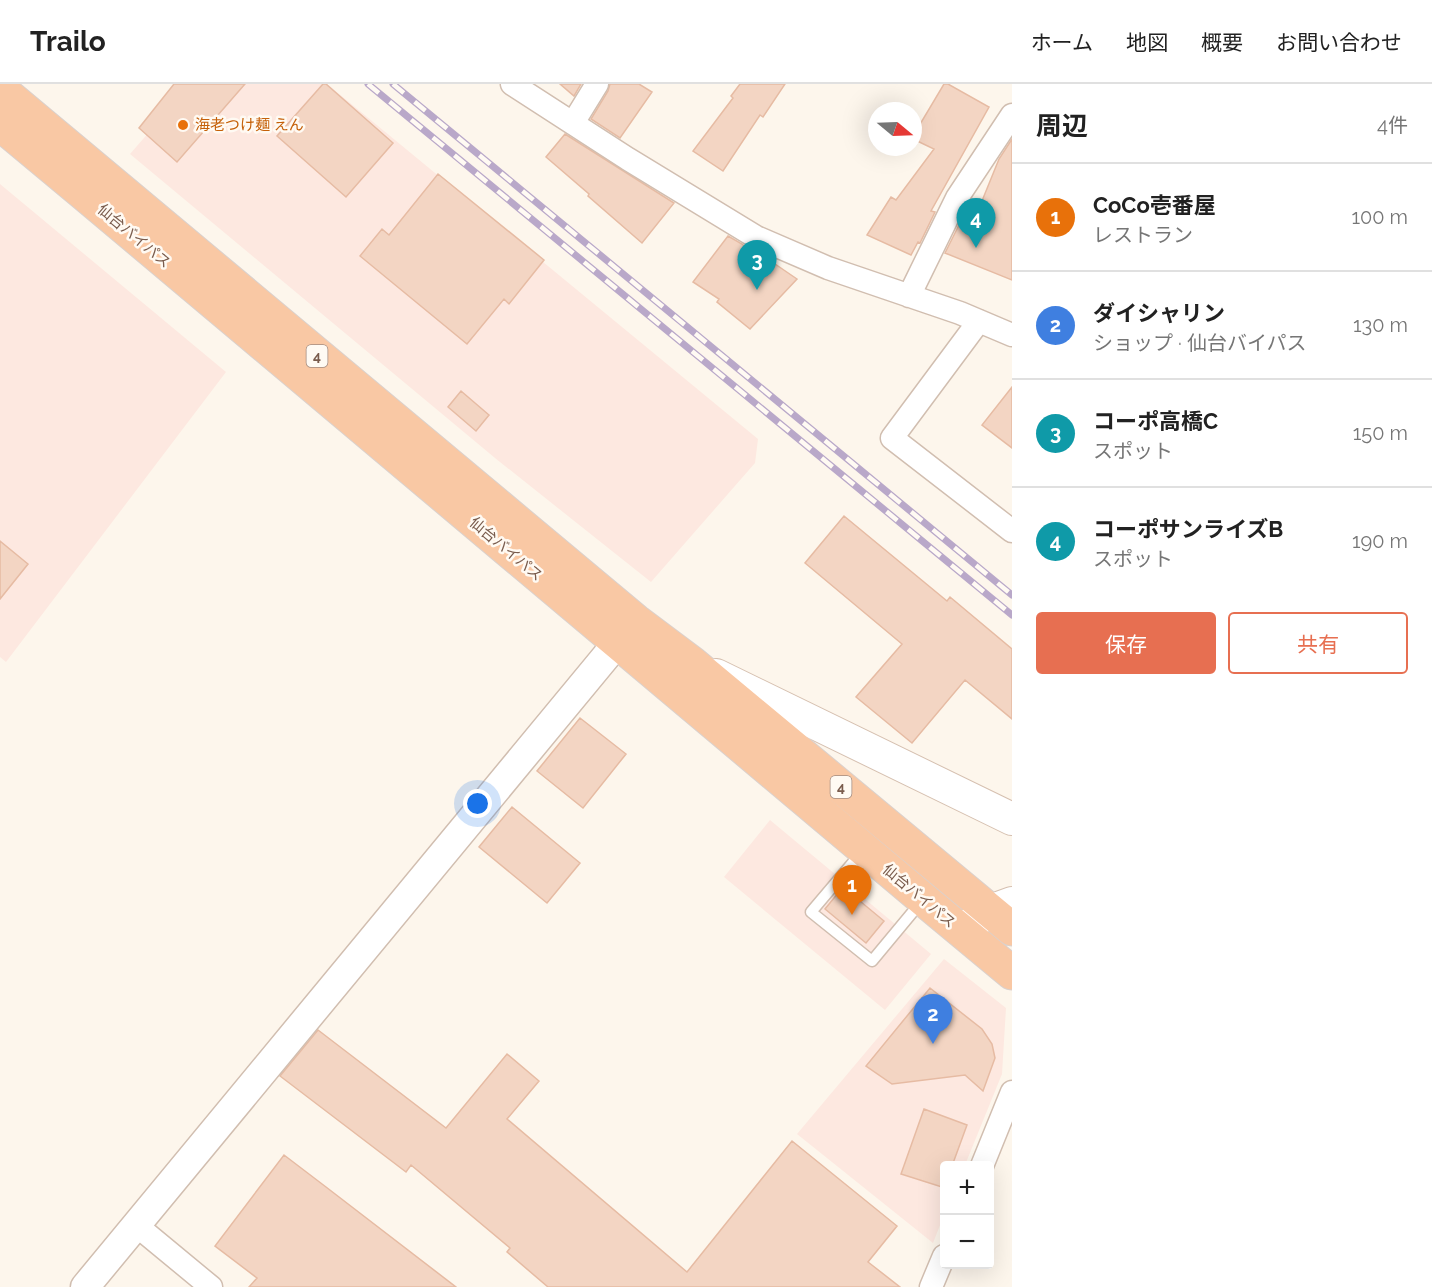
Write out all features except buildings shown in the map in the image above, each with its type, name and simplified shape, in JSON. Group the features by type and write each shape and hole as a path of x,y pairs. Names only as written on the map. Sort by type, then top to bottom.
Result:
{"highway":[{"name":"仙台バイパス","path":"0,89 626,632 864,850 1012,973"},
{"name":"仙台バイパス","path":"0,124 378,440 626,632 692,663 1005,914"}],"main road":[{"path":"692,663 1012,819"},
{"path":"961,930 1005,914"}],"street":[{"path":"512,84 756,237 828,268 1012,335"},
{"path":"573,123 597,84"},
{"path":"909,296 957,198 1012,115"},
{"path":"978,321 892,438 1012,531"},
{"path":"85,1287 626,632"},
{"path":"984,1161 1012,1092"},
{"path":"136,1225 211,1287"},
{"path":"931,1287 940,1267"}],"lane":[{"path":"864,850 811,912 872,961 923,899"}],"shaded area":[{"path":"191,84 327,84 758,439 755,463 651,582 495,458 130,154"},
{"path":"0,184 226,372 6,662 0,657"},
{"path":"770,820 931,954 885,1010 724,877"},
{"path":"944,959 1006,1008 1002,1074 967,1161 940,1161 940,1225 933,1243 797,1134"}],"railway":[{"path":"368,84 1012,615"},
{"path":"393,84 1012,595"}],"place":[{"name":"海老つけ麺 えん","path":"183,125"},
{"name":"コーポサンライズB","path":"976,248"},
{"name":"コーポ高橋C","path":"757,290"},
{"name":"CoCo壱番屋","path":"852,915"},
{"name":"ダイシャリン","path":"933,1044"}]}
